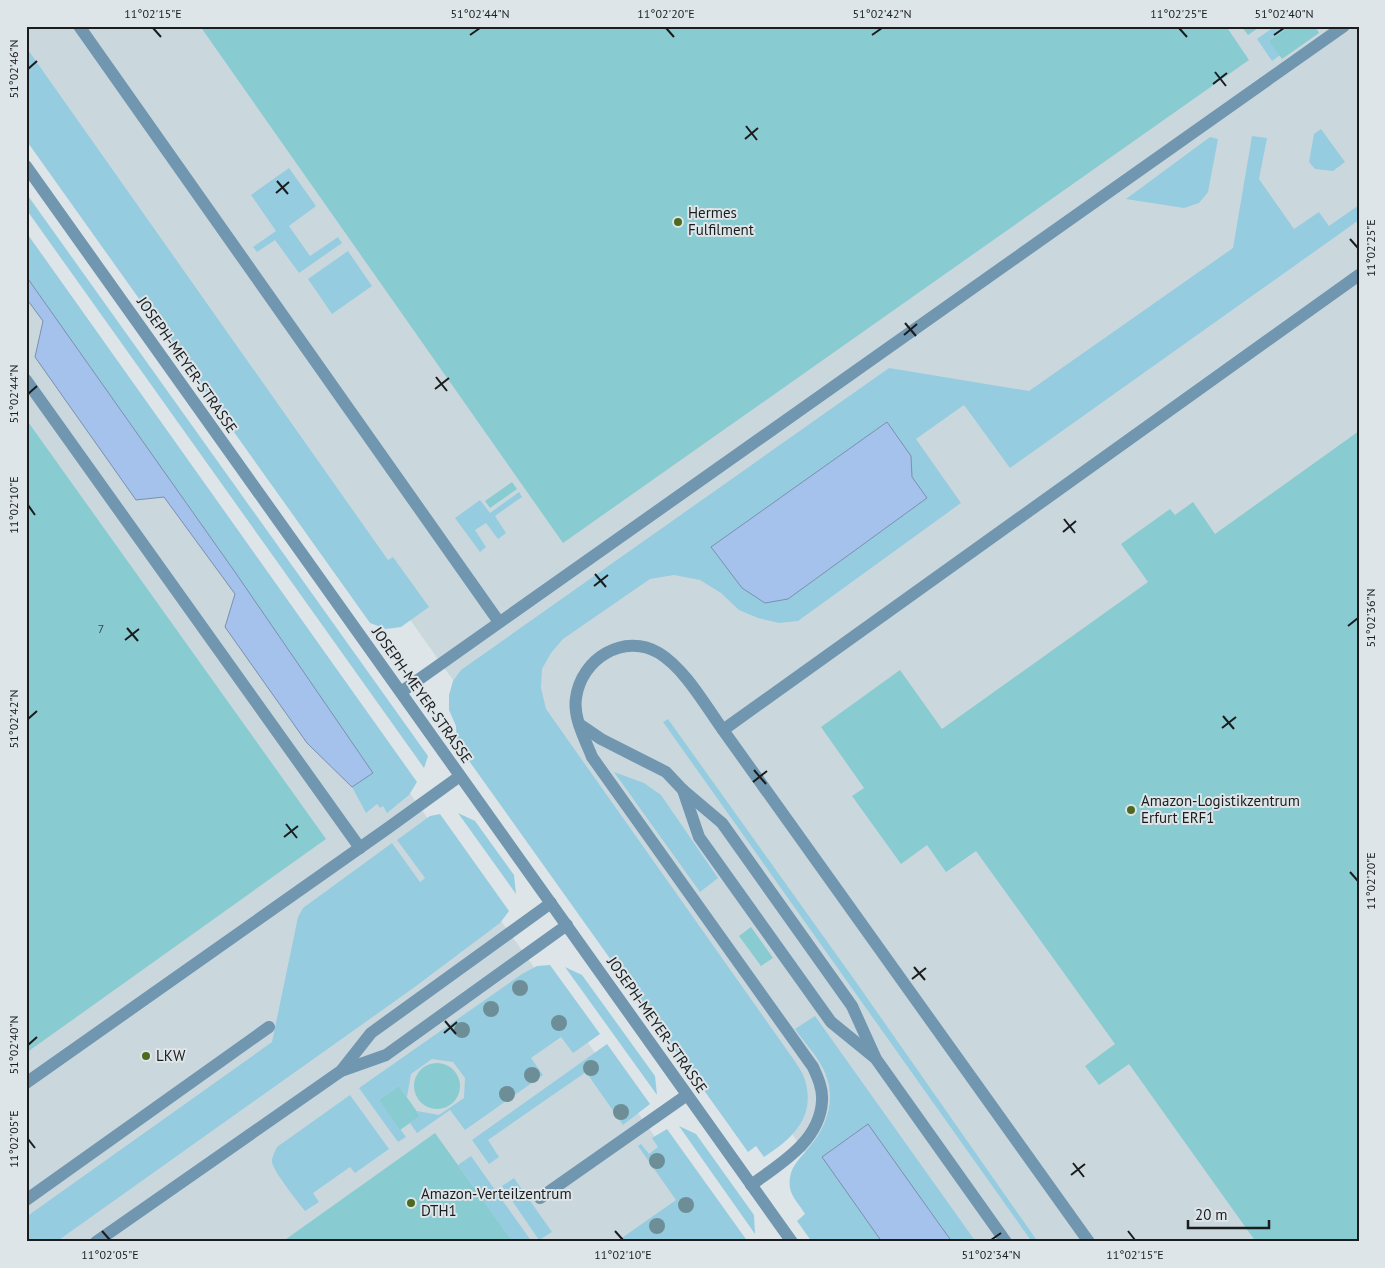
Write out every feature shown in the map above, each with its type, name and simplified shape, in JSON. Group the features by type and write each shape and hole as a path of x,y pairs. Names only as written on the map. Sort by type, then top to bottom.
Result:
{"street":[{"path":"80,26 499,622"},
{"path":"401,692 1344,26"},
{"name":"JOSEPH-MEYER-STRASSE","path":"26,166 567,925 751,1185 787,1240"},
{"path":"723,730 1359,275"},
{"path":"26,380 360,848"},
{"path":"751,1185 798,1149 810,1134 822,1101 821,1084 813,1067 592,756 579,724 576,712 576,698 580,683 587,670 601,656 616,648 631,645 645,647 670,661 682,674 1088,1242"},
{"path":"579,724 601,739 666,772 683,790 722,823 852,1006 876,1059 1006,1242"},
{"path":"26,1083 460,776"},
{"path":"683,790 699,837 831,1022 876,1059"},
{"path":"96,1242 340,1071 371,1033 551,903"},
{"path":"340,1071 386,1055 567,925"},
{"path":"26,1200 269,1027"},
{"path":"540,1198 687,1095"}],"shaded area":[{"path":"26,26 1359,26 1359,1242 869,1242 483,701 472,707 26,78"},
{"path":"1275,26 1290,26 1269,41 1280,55 1272,61 1257,39"},
{"path":"26,47 388,560 393,557 429,607 401,627 386,629 370,623 26,140"},
{"path":"1321,129 1345,162 1333,171 1315,169 1309,162 1314,134"},
{"path":"1252,136 1267,138 1259,179 1294,229 1319,212 1329,226 1359,205 1359,220 1010,468 964,405 916,439 961,503 798,621 779,623 758,618 739,610 721,593 700,580 674,575 650,579 563,639 551,653 542,669 541,688 546,709 794,1060 804,1077 808,1093 805,1116 793,1134 764,1157 756,1146 748,1152 457,744 456,726 449,710 449,695 453,681 461,670 889,368 1029,391 1233,248"},
{"path":"1210,137 1218,139 1208,192 1199,203 1184,208 1126,199"},
{"path":"289,168 316,206 289,226 310,256 338,237 342,243 299,273 275,240 257,252 253,247 276,231 251,195"},
{"path":"26,193 428,756 424,768 26,209"},
{"path":"26,232 417,782 409,795 387,813 383,806 380,808 377,804 366,813 352,787 307,743 225,627 235,594 164,497 136,500 35,357 43,321 26,298"},
{"path":"348,251 372,286 332,314 308,279"},
{"path":"26,255 730,1242 26,1242"},
{"path":"26,276 235,572 373,773 352,787 307,743 225,627 235,594 164,497 136,500 35,357 43,321 26,298"},
{"path":"887,422 911,456 912,477 927,498 788,599 765,603 742,588 711,547"},
{"path":"519,492 522,497 495,516 506,533 498,539 486,523 475,530 486,547 480,552 455,518 480,500 490,513"},
{"path":"668,719 856,982 1038,1242 1032,1242 663,722"},
{"path":"614,772 644,783 661,795 718,878 700,892"},
{"path":"458,813 475,821 514,875 516,894"},
{"path":"440,814 509,911 500,923 412,989 56,1242 26,1242 26,1217 272,1042 298,917 303,908 392,843 420,882 425,878 397,840 430,816"},
{"path":"550,965 600,1034 573,1053 561,1037 531,1058 543,1075 465,1130 450,1110 417,1133 410,1123 420,1116 417,1111 439,1115 464,1098 465,1078 453,1062 432,1059 411,1074 407,1097 399,1086 379,1100 406,1137 398,1142 359,1088 522,974 537,966"},
{"path":"565,967 582,975 655,1076 657,1095"},
{"path":"815,1016 976,1242 812,1242 797,1221 805,1214 791,1191 790,1176 796,1163 821,1131 829,1109 830,1098 826,1075 820,1063 795,1029"},
{"path":"607,1044 650,1104 623,1125 586,1072 488,1140 499,1157 489,1164 472,1140"},
{"path":"350,1095 389,1149 355,1173 350,1167 313,1193 319,1202 305,1211 273,1166 272,1158 277,1147"},
{"path":"868,1124 952,1242 882,1242 822,1157"},
{"path":"679,1126 696,1134 754,1215 755,1234"},
{"path":"667,1129 748,1242 616,1242 676,1200 638,1146 641,1144 649,1154 658,1147 652,1138"},
{"path":"471,1156 532,1242 513,1242 458,1165"},
{"path":"514,1178 552,1232 539,1240 502,1186"}],"building":[{"name":"Hermes Fulfilment","path":"200,26 1226,26 1249,60 563,543"},
{"path":"1241,26 1261,26 1248,35"},
{"path":"1290,26 1315,26 1319,33 1282,59 1269,41"},
{"path":"26,419 326,839 26,1053"},
{"name":"Amazon-Logistikzentrum Erfurt ERF1","path":"1359,431 1359,1242 1256,1242 1129,1064 1099,1085 1085,1066 1115,1044 976,851 946,872 927,845 901,864 852,796 864,788 821,727 900,670 942,729 1148,582 1121,544 1170,509 1175,515 1193,502 1215,534"},
{"path":"512,482 517,489 490,508 485,501"},
{"path":"751,927 773,958 761,966 739,936"},
{"path":"432,1063 442,1063 454,1069 459,1077 459,1095 454,1103 446,1108 432,1109 424,1106 417,1099 414,1091 414,1081 417,1073 424,1066"},
{"path":"399,1086 420,1116 400,1130 379,1100"},
{"name":"Amazon-Verteilzentrum DTH1","path":"435,1133 513,1242 282,1242"}],"place":[{"name":"Hermes Fulfilment","path":"678,222"},
{"name":"Amazon-Logistikzentrum Erfurt ERF1","path":"1131,810"},
{"name":"LKW","path":"146,1056"},
{"name":"Amazon-Verteilzentrum DTH1","path":"411,1203"}]}
